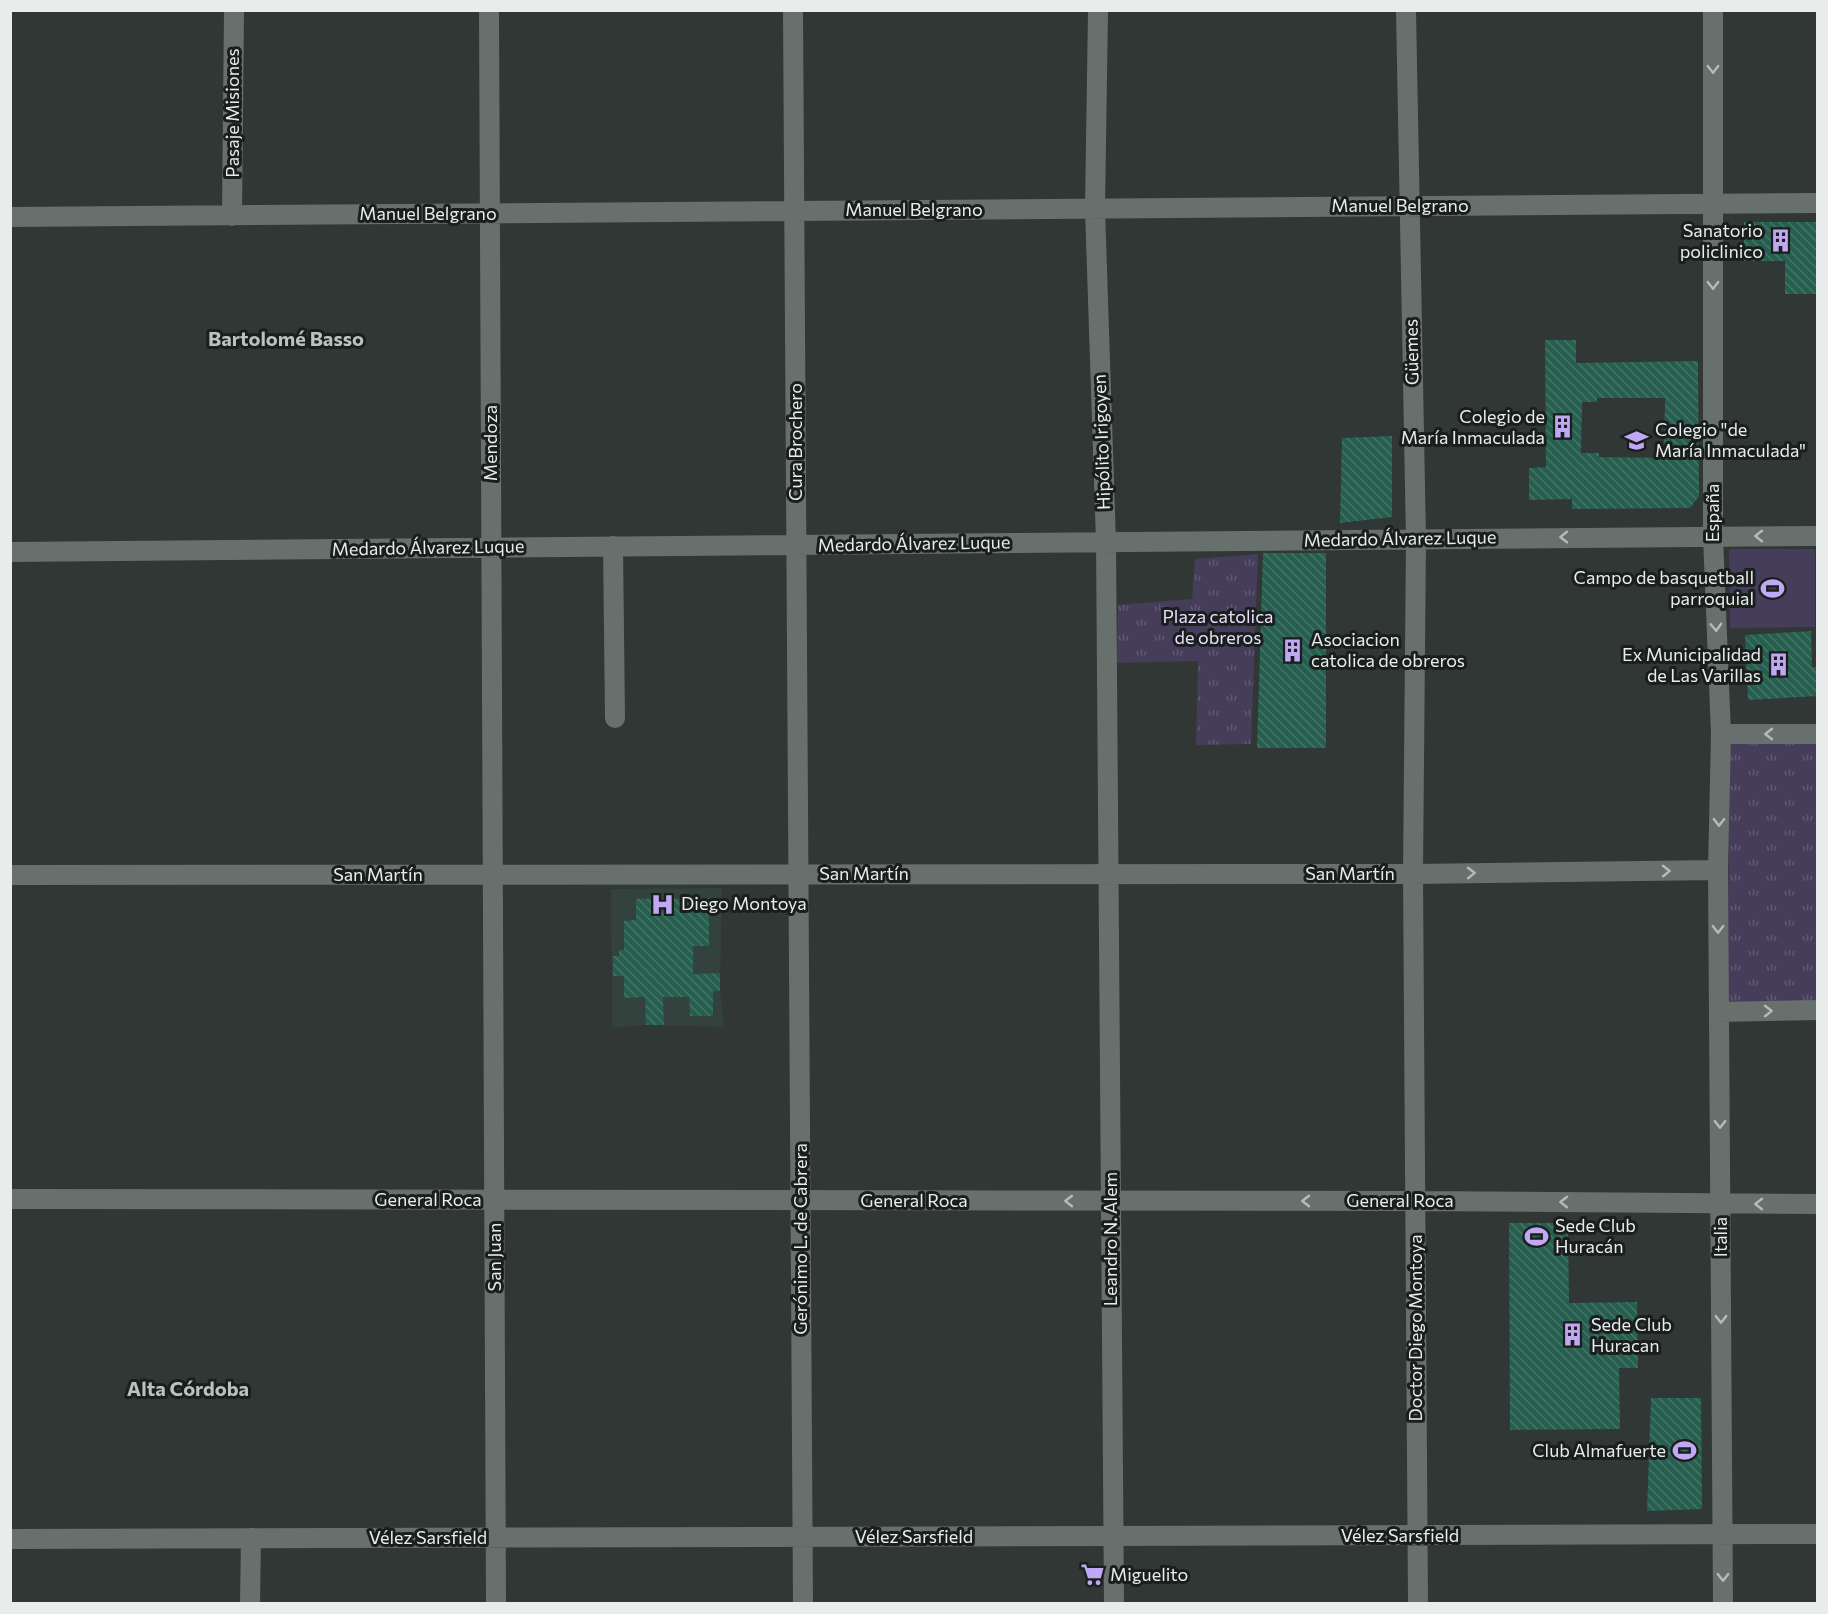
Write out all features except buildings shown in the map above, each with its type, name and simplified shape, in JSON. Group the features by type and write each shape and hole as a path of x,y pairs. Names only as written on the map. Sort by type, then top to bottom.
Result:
{"street":[{"name":"Pasaje Misiones","path":"232,216 234,10"},
{"name":"Mendoza","path":"489,10 493,875"},
{"name":"Cura Brochero","path":"793,10 799,874"},
{"name":"Hipólito Irigoyen","path":"1098,10 1095,209 1106,542 1108,874"},
{"name":"Güemes","path":"1406,10 1416,539 1413,873"},
{"name":"España","path":"1713,10 1713,536 1720,734 1718,870"},
{"name":"Manuel Belgrano","path":"10,217 1818,203"},
{"name":"Medardo Álvarez Luque","path":"10,552 1818,536"},
{"path":"614,546 615,718"},
{"path":"1720,734 1818,734"},
{"name":"San Martín","path":"10,875 1108,874 1718,870"},
{"name":"Italia","path":"1718,870 1723,1604"},
{"name":"Doctor Diego Montoya","path":"1413,873 1418,1604"},
{"name":"Gerónimo L. de Cabrera","path":"799,874 803,1604"},
{"name":"Leandro N. Alem","path":"1108,874 1114,1604"},
{"name":"San Juan","path":"493,875 496,1604"},
{"path":"1719,1012 1818,1010"},
{"name":"General Roca","path":"10,1199 1415,1201 1818,1204"},
{"name":"Vélez Sarsfield","path":"10,1539 1818,1534"},
{"path":"250,1604 251,1538"}],"shaded area":[{"path":"722,888 720,991 724,1027 646,1025 612,1028 611,889"}],"green space":[{"name":"Campo de basquetball parroquial","path":"1729,549 1815,549 1815,627 1730,628"},
{"name":"Plaza catolica de obreros","path":"1258,554 1251,744 1196,745 1198,661 1117,663 1118,605 1192,599 1195,559"},
{"path":"1817,741 1817,1001 1727,1003 1730,742"}],"place":[{"name":"Sanatorio policlinico","path":"1781,241"},
{"name":"Colegio de María Inmaculada","path":"1563,427"},
{"name":"Colegio \"de María Inmaculada\"","path":"1637,440"},
{"name":"Campo de basquetball parroquial","path":"1772,588"},
{"name":"Asociacion catolica de obreros","path":"1293,650"},
{"name":"Ex Municipalidad de Las Varillas","path":"1779,665"},
{"name":"Diego Montoya","path":"663,904"},
{"name":"Sede Club Huracán","path":"1537,1236"},
{"name":"Sede Club Huracan","path":"1573,1335"},
{"name":"Club Almafuerte","path":"1684,1451"},
{"name":"Miguelito","path":"1092,1575"}],"district":[{"name":"Bartolomé Basso","path":"286,339"},
{"name":"Alta Córdoba","path":"188,1389"}]}
